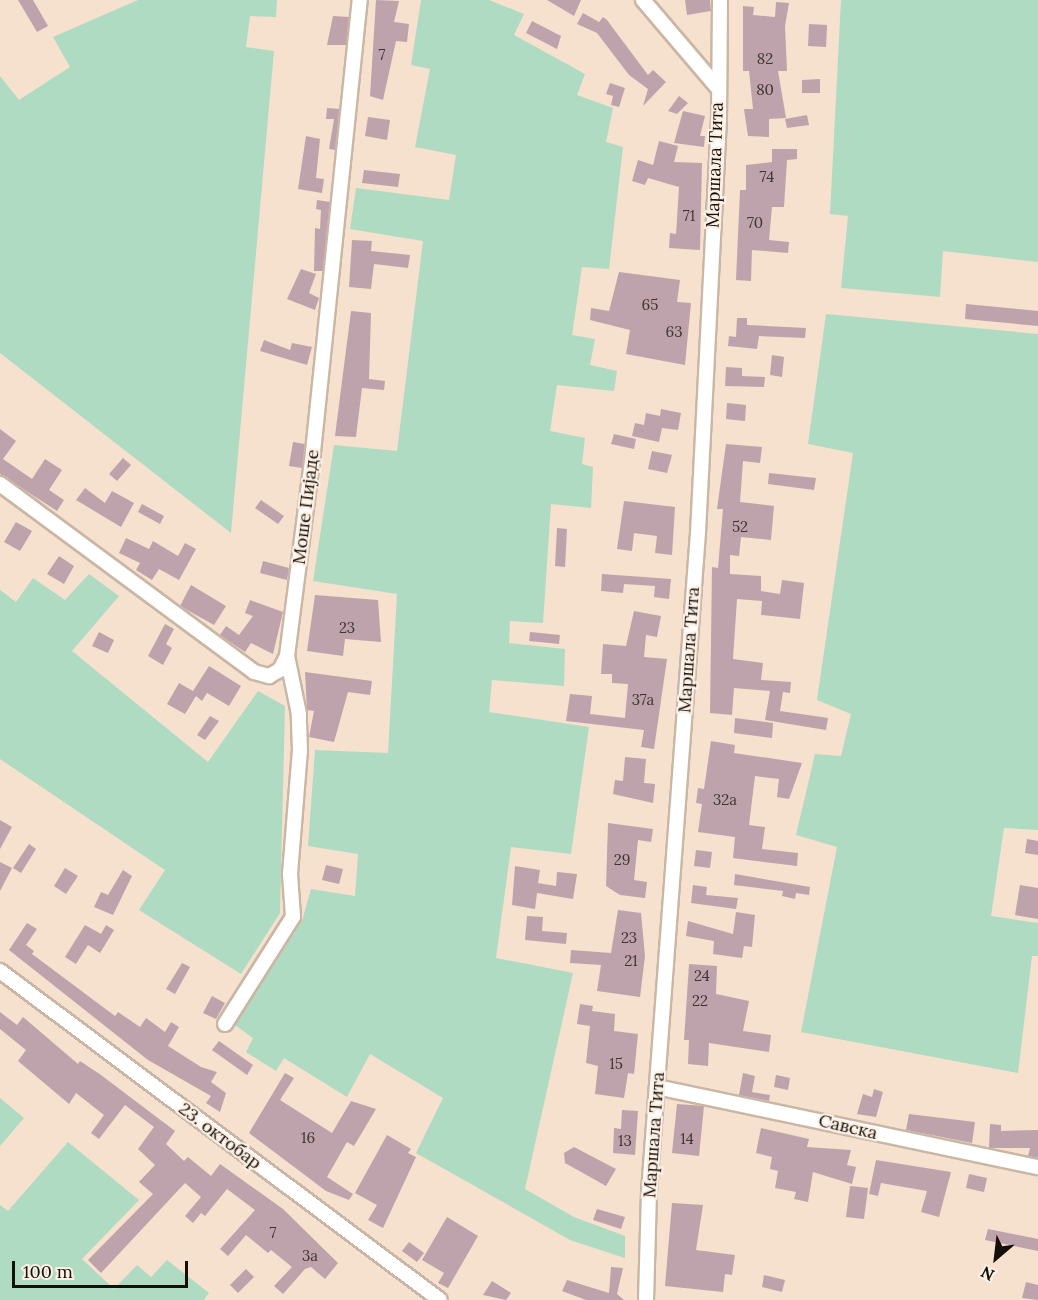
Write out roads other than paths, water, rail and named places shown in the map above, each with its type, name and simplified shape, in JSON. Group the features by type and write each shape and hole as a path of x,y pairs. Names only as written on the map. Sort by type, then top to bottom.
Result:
{"street":[{"name":"Моше Пијаде","path":"225,1024 293,917 290,874 300,751 299,714 287,656 313,453 360,0"},
{"path":"643,0 717,87"},
{"name":"Маршала Тита","path":"646,1300 657,1088 698,533 719,118 717,87 720,0"},
{"path":"0,484 254,672 275,673 287,656"},
{"name":"23. октобар","path":"0,971 440,1300"},
{"name":"Савска","path":"657,1088 1038,1167"}]}
